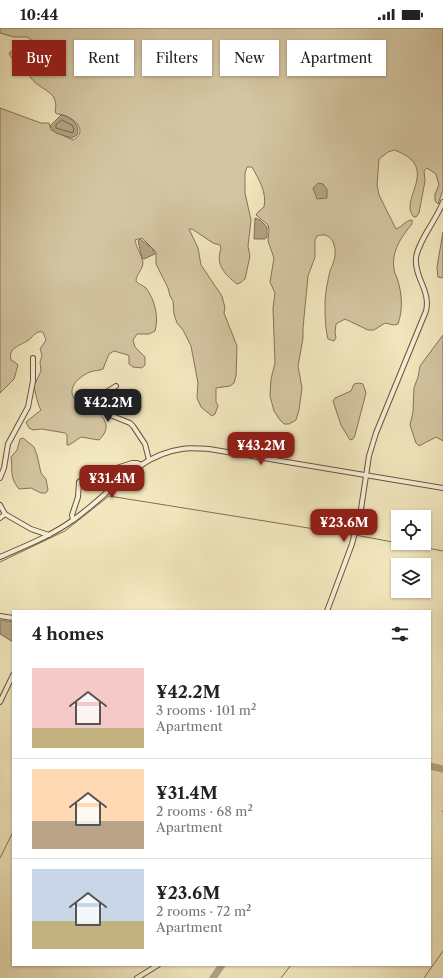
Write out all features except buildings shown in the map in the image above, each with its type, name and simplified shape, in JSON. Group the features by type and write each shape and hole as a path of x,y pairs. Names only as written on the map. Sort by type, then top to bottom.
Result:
{"street":[{"path":"327,610 352,544 361,509 369,456 376,433 426,311 428,297 418,273 416,258 421,244 443,202"},
{"path":"0,478 4,468 8,444 28,408 33,381 33,358"},
{"path":"116,386 105,393 104,410 110,415 130,423 133,426 145,444 149,460"},
{"path":"0,557 49,534 73,520 149,460 183,448 209,449 443,488"},
{"path":"73,520 72,515 78,497 79,482 83,479 132,463 142,465"},
{"path":"0,505 3,516 31,529 49,534"},
{"path":"0,616 12,618"},
{"path":"0,702 12,677"},
{"path":"137,978 156,966"}],"shaded area":[{"path":"0,28 443,28 443,190 438,204 435,201 435,194 439,185 436,174 427,168 424,171 425,181 419,213 416,217 414,217 410,210 416,184 417,174 415,165 408,157 394,150 388,152 379,159 377,185 379,195 396,229 412,220 412,224 398,244 394,256 394,270 398,280 401,297 401,313 398,324 394,325 385,323 374,330 368,330 345,319 336,324 336,338 334,341 328,339 325,321 325,298 328,278 335,258 335,247 332,240 326,235 317,236 315,240 315,257 308,276 303,338 298,366 302,388 299,410 296,420 289,424 284,424 280,420 274,411 270,396 271,379 275,363 273,308 275,293 270,282 274,258 268,241 268,225 256,215 264,207 265,202 263,191 260,181 252,167 247,167 245,173 245,193 251,220 248,246 250,256 245,279 237,284 233,281 225,273 220,264 220,245 213,243 192,229 189,229 198,248 201,265 222,296 225,308 224,313 237,346 236,376 234,383 230,386 216,388 216,402 218,406 215,414 212,416 201,407 197,398 198,383 191,346 183,330 177,323 174,314 173,301 156,264 156,252 142,238 135,240 143,262 136,281 146,288 152,298 157,320 155,331 149,334 137,334 133,340 135,347 145,357 145,365 142,368 133,367 129,364 128,355 114,351 109,354 103,369 92,371 80,378 73,386 72,390 72,395 80,404 98,410 106,425 103,436 99,440 81,437 67,445 67,435 65,433 42,429 33,430 29,428 26,422 41,410 34,386 41,371 40,362 42,355 40,349 46,340 43,332 36,333 29,340 13,350 10,356 11,360 18,365 14,379 0,393 0,108 41,123 49,123 51,130 73,140 80,132 77,123 68,117 55,112 55,99 30,76 66,76 66,40 32,40 27,37 14,37 0,33"},
{"path":"12,51 12,58 10,56 9,53"},
{"path":"443,232 442,278 438,277 437,267"},
{"path":"443,335 443,441 436,437 419,446 416,443 410,425 413,412 414,388 420,366"},
{"path":"354,384 363,384 366,393 355,435 353,439 350,440 341,425 333,401 335,398 351,391"},
{"path":"23,438 34,447 41,473 46,479 48,490 46,493 41,493 31,488 19,489 14,481 11,457 17,450 20,439"}],"water":[{"path":"61,115 70,118 75,123 78,128 77,135 72,138 56,133 50,126"},
{"path":"318,183 323,184 327,189 327,198 317,199 313,188"},
{"path":"255,218 260,220 267,227 267,237 265,239 254,239"},
{"path":"140,239 152,248 155,254 144,259 142,258 138,241"},
{"path":"0,620 12,622 12,641 0,634"}],"waterway":[{"path":"0,562 65,531 109,496 352,535"},
{"path":"13,521 24,527"},
{"path":"32,532 44,536"},
{"path":"355,535 391,542"},
{"path":"431,549 443,551"},
{"path":"431,766 443,769"},
{"path":"0,858 12,834"},
{"path":"424,978 443,951"},
{"path":"213,978 221,966"},
{"path":"281,978 290,966"}]}
